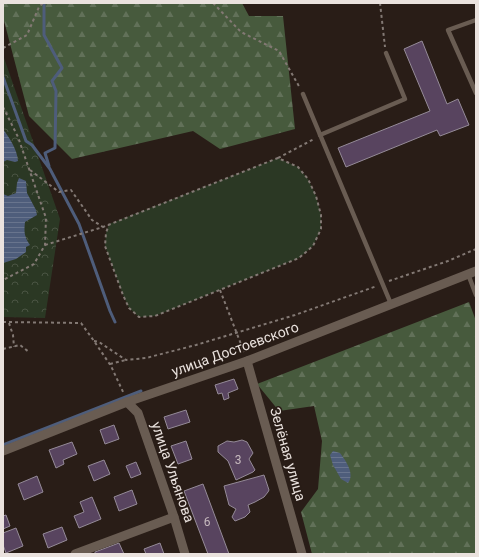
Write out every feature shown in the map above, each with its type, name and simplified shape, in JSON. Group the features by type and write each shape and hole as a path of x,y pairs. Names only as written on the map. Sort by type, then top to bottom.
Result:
{"street":[{"name":"улица Достоевского","path":"3,451 126,398 247,361 472,272"},
{"name":"Зелёная улица","path":"247,361 302,554"},
{"name":"улица Ульянова","path":"126,398 138,413 174,516 185,554"},
{"path":"75,554 174,516"}],"lane":[{"path":"476,20 448,30 476,93"},
{"path":"320,135 405,99 386,52"},
{"path":"303,94 392,304"},
{"path":"472,272 476,295"}],"path":[{"path":"3,48 27,35 39,7 43,3"},
{"path":"213,3 241,32 279,51 303,94"},
{"path":"380,3 386,52"},
{"path":"3,107 18,137 46,218 45,246 34,264 3,280"},
{"path":"45,246 103,227 278,158 320,135"},
{"path":"110,224 106,233 105,246 126,302 129,308 139,317 155,316 298,258 313,246 320,230 321,215 316,196 308,179 298,167 278,158"},
{"path":"30,170 59,192 72,190 92,220 103,227"},
{"path":"110,364 173,352 295,315 448,261 476,249"},
{"path":"220,290 247,361"},
{"path":"3,322 81,324 110,364 126,398"},
{"path":"9,322 13,335 14,347"},
{"path":"94,341 99,342 126,360"},
{"path":"3,349 20,346 29,352"}],"green space":[{"path":"3,3 242,3 249,16 283,16 295,129 220,149 193,131 72,159 29,116 3,17"},
{"path":"3,55 60,219 45,318 3,317"},
{"path":"278,158 298,167 308,179 316,196 321,215 321,229 313,246 299,258 155,316 139,317 129,308 105,246 106,233 109,224"},
{"path":"469,302 476,321 476,554 312,554 301,512 318,489 322,441 314,406 279,411 257,384"}],"water":[{"path":"3,129 15,148 18,161 15,162 7,160 3,162"},
{"path":"19,178 26,181 27,193 37,215 25,222 25,234 30,245 26,247 26,252 16,259 3,263 3,194 8,196 16,193"},
{"path":"333,451 340,453 347,464 351,476 348,483 341,479 333,465 330,455"}],"building":[{"path":"422,41 447,104 458,99 469,125 440,136 437,130 346,167 338,148 430,111 404,49"},
{"path":"234,379 238,389 228,393 229,398 224,400 222,393 218,394 215,385"},
{"path":"186,410 190,422 168,429 164,417"},
{"path":"114,425 119,439 105,444 100,430"},
{"path":"242,440 247,442 253,453 249,459 255,470 236,480 228,461 218,452 218,446 227,441 234,442"},
{"path":"186,441 192,459 178,464 171,446"},
{"path":"72,442 77,454 63,460 64,464 56,468 49,450"},
{"path":"104,460 110,474 94,481 88,466"},
{"path":"136,462 141,474 131,478 126,466"},
{"path":"264,475 269,490 268,492 264,497 248,505 250,512 245,517 235,521 232,517 236,509 229,505 224,486"},
{"path":"37,476 43,492 24,500 18,484"},
{"path":"203,484 229,554 208,554 184,491"},
{"path":"132,490 137,504 119,511 114,497"},
{"path":"92,497 101,519 79,528 74,516 84,512 80,502"},
{"path":"6,515 10,526 3,529 3,516"},
{"path":"62,527 67,540 48,548 43,534"},
{"path":"16,528 23,546 6,553 3,545 3,533"},
{"path":"119,543 124,554 95,554 95,552"},
{"path":"160,543 164,554 146,554 144,549"}],"waterway":[{"path":"44,3 44,35 62,68 52,81 56,91 55,148 45,153 49,166"},
{"path":"3,77 26,141 32,145 50,169 79,224 115,322"},
{"path":"3,445 141,391"}]}
